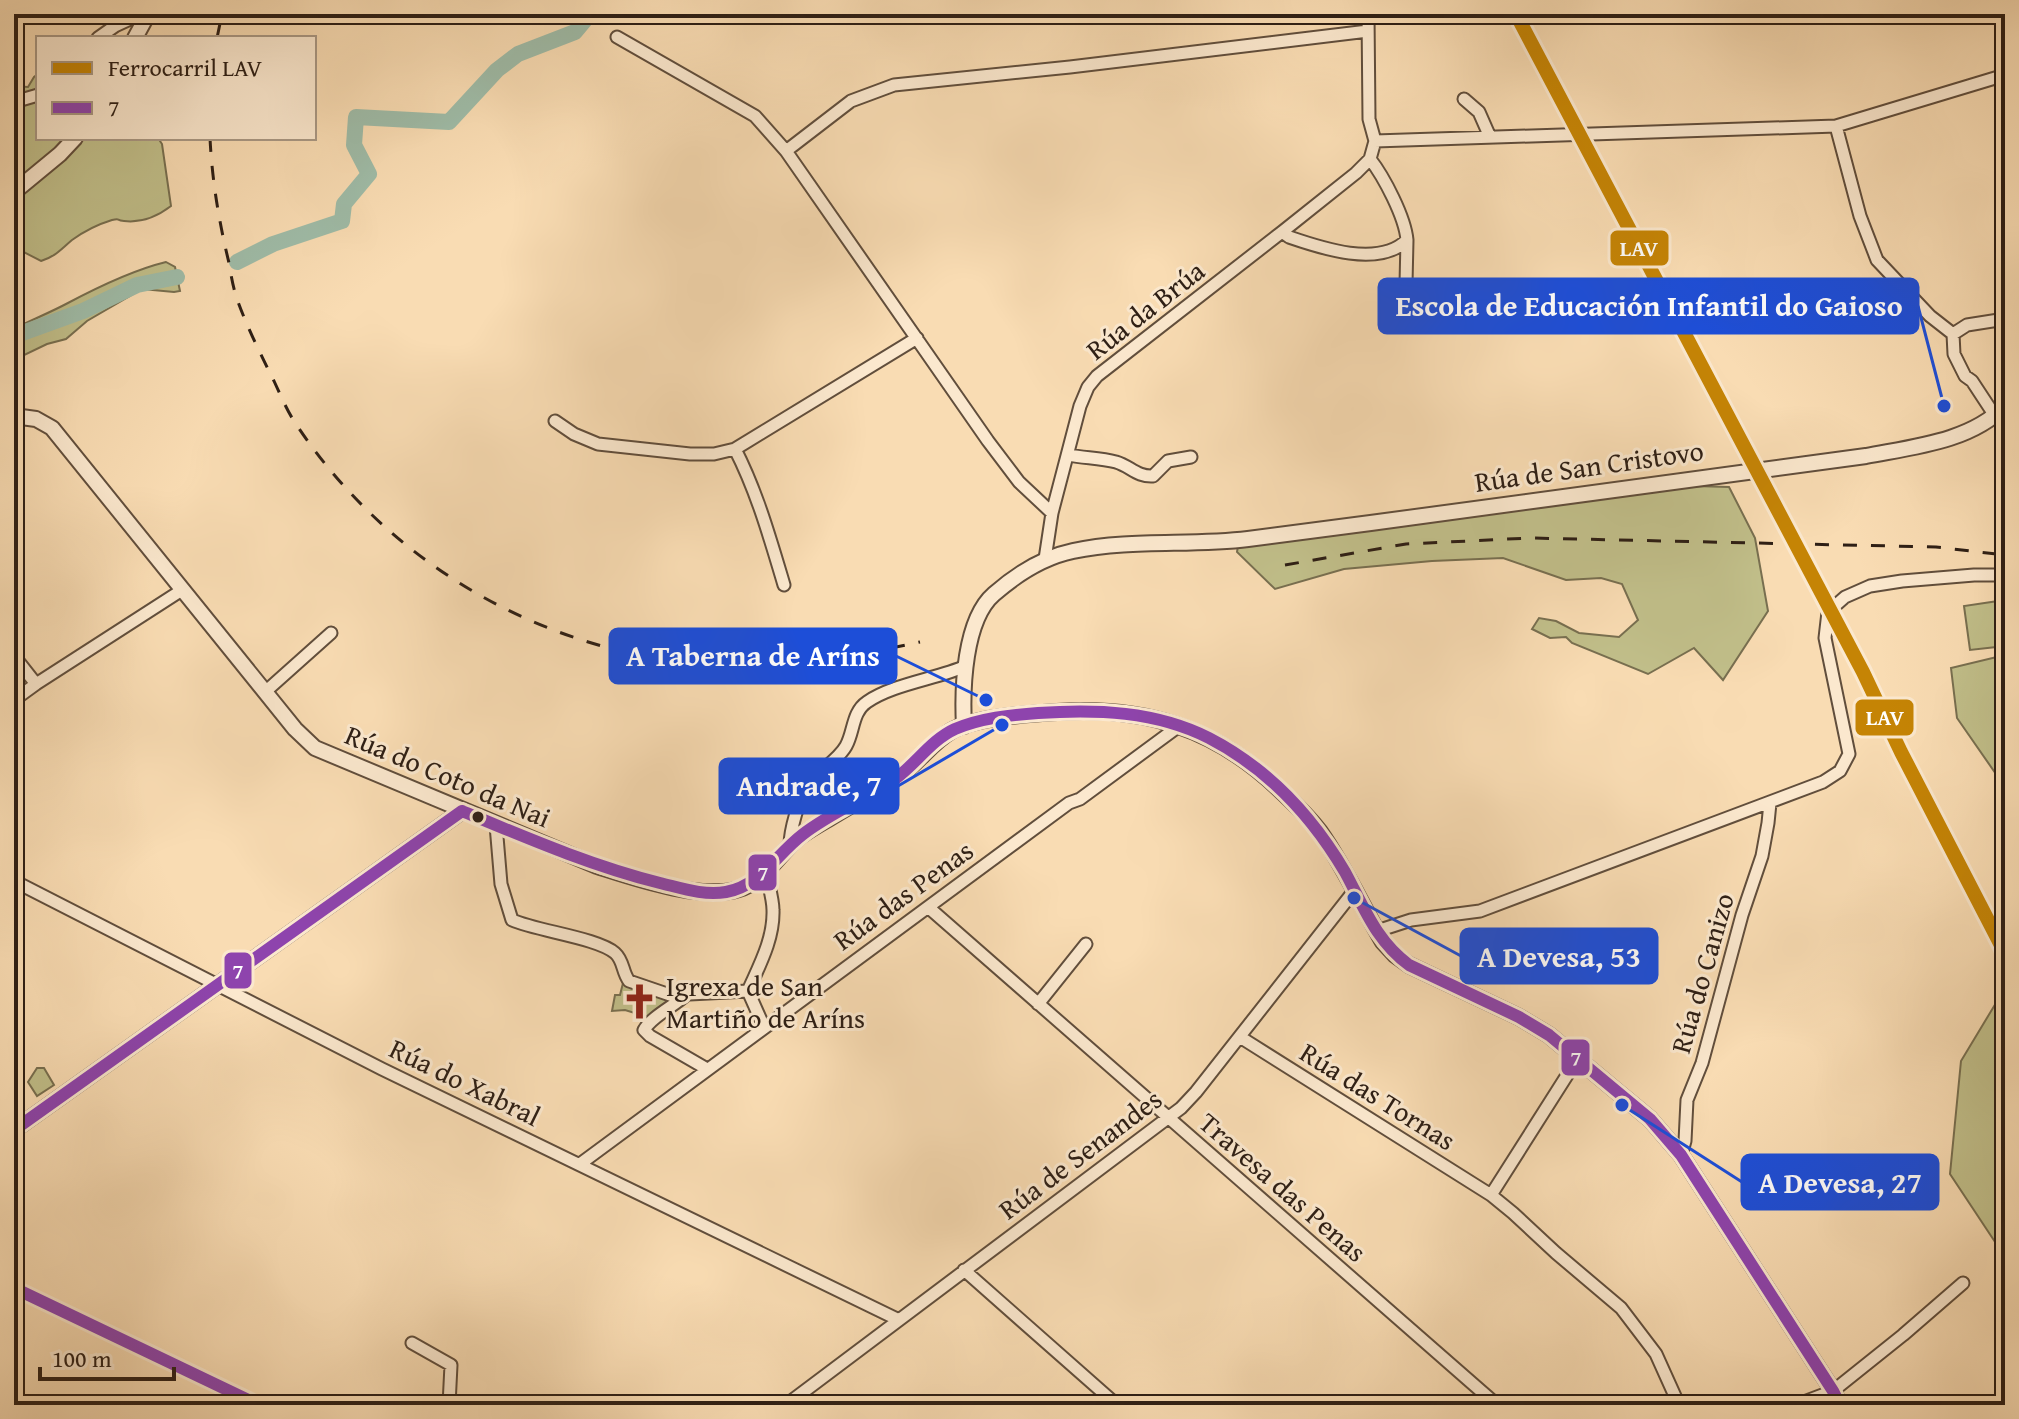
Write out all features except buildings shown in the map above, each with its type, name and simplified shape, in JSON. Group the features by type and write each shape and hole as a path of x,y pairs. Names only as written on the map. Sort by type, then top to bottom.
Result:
{"street":[{"path":"101,36 141,14"},
{"path":"136,36 148,14"},
{"path":"1368,14 1369,119 1375,141 1370,159 1383,175 1406,228 1406,284"},
{"path":"786,151 851,101 894,85 1368,31"},
{"path":"617,37 755,116 786,151 988,441 1019,482 1052,513"},
{"path":"1375,141 1836,126 2005,75"},
{"path":"14,102 36,96"},
{"path":"1464,99 1479,112 1490,137"},
{"path":"1836,126 1860,216 1877,260 1930,316 1953,334 1954,354 1965,376 2002,414"},
{"path":"14,192 73,140"},
{"name":"Rúa da Brúa","path":"1045,559 1052,513 1080,406 1088,387 1097,376 1370,159"},
{"path":"1282,232 1326,249 1366,254 1400,247 1407,240"},
{"path":"1953,334 1967,325 2005,319"},
{"path":"555,421 574,434 598,444 714,454 735,449 917,338"},
{"name":"Rúa de San Cristovo","path":"964,726 964,683 969,642 981,612 992,596 1045,559 1073,551 1115,546 1244,539 1866,456 1964,433 2002,414"},
{"name":"Rúa do Coto da Nai","path":"14,416 36,419 52,428 295,729 315,748 496,825 632,877 699,892 721,893 746,886 766,872"},
{"path":"735,449 763,516 784,585"},
{"path":"1069,455 1119,463 1146,476 1153,476 1168,461 1191,457"},
{"path":"1377,931 1411,920 1480,911 1823,782 1840,771 1849,754 1825,638 1828,612 1845,597 1870,586 1974,575 2005,575"},
{"path":"14,700 182,590"},
{"path":"265,692 331,633"},
{"path":"14,656 36,684"},
{"path":"790,845 790,833 808,786 846,747 854,720 865,703 966,666"},
{"path":"764,1027 748,991 765,952 773,920 766,872 806,832 900,775 944,736 964,726 1007,718 1106,711 1144,716 1179,726 1237,753 1265,775 1311,821 1326,841 1377,931 1401,960 1530,1023 1578,1058 1650,1119 1681,1155 1836,1398"},
{"name":"Rúa das Penas","path":"580,1164 1069,803 1080,799 1179,726"},
{"name":"Rúa do Canizo","path":"1681,1155 1685,1141 1687,1100 1702,1063 1742,915 1762,856 1770,803"},
{"path":"14,1130 462,811"},
{"path":"496,825 501,884 512,920 608,948 621,960 629,981 670,995 748,991"},
{"name":"Rúa do Xabral","path":"14,881 395,1076 899,1320"},
{"name":"Rúa de Senandes","path":"786,1405 1188,1101 1354,891"},
{"name":"Travesa das Penas","path":"928,907 1497,1405"},
{"path":"1038,1004 1086,944"},
{"path":"686,995 648,1023 644,1030 707,1069"},
{"name":"Rúa das Tornas","path":"1240,1037 1491,1195 1621,1308 1656,1354 1679,1405"},
{"path":"1491,1195 1578,1058"},
{"path":"964,1270 1117,1405"},
{"path":"1796,1405 1836,1398 1963,1283"},
{"path":"14,1288 259,1405"},
{"path":"412,1343 451,1365 449,1405"}],"shaded area":[{"path":"36,76 36,140 159,140 171,206 143,220 116,219 102,224 41,261 14,247 14,86 28,87"},
{"path":"166,262 175,267 180,291 142,289 87,321 66,339 47,344 14,360 14,329 115,280"},
{"path":"1694,486 1729,487 1755,538 1768,611 1723,680 1694,648 1648,674 1572,643 1566,637 1550,638 1532,629 1539,618 1556,621 1579,633 1619,637 1638,620 1622,584 1601,578 1566,580 1503,558 1344,569 1275,589 1237,552 1238,546"},
{"path":"2005,600 2005,646 1970,650 1964,606"},
{"path":"2005,655 2005,787 1957,718 1951,668"},
{"path":"623,983 668,998 665,1009 651,1018 625,1010 612,1011 615,995 620,995"},
{"path":"2005,988 2005,1257 1950,1174 1961,1061"},
{"path":"37,1068 44,1068 54,1085 37,1096 28,1082"}],"waterway":[{"path":"237,262 273,244 342,221 344,204 369,174 354,145 356,117 449,122 497,70 518,54 575,32 590,14"},
{"path":"14,336 83,311 137,285 177,277"}],"railway":[{"path":"217,36 222,14"},
{"path":"210,140 216,201 236,294 284,403 330,470 368,511 411,549 457,581 506,609 558,632 612,649 668,660 731,665 794,663 920,642"},
{"path":"1285,565 1406,544 1530,538 1936,547 2005,555"}],"rail line":[{"name":"LAV","path":"1516,14 1863,672 2005,953"}],"transit line":[{"name":"7","path":"462,811 610,868 684,889 718,893 738,889 758,877 813,827 895,779 938,739 965,725 1006,716 1082,711 1147,717 1189,729 1250,764 1303,813 1332,851 1379,934 1398,956 1409,965 1519,1017 1549,1035 1650,1119 1681,1155 1840,1405"},
{"name":"7","path":"14,1130 462,811"},
{"name":"7","path":"14,1288 259,1405"}],"place":[{"name":"Escola de Educación Infantil do Gaioso","path":"1944,406"},
{"name":"A Taberna de Aríns","path":"986,700"},
{"name":"Andrade, 7","path":"1002,725"},
{"name":"A Devesa, 53","path":"1354,898"},
{"name":"Igrexa de San Martiño de Aríns","path":"640,1002"},
{"name":"A Devesa, 27","path":"1622,1105"}]}
